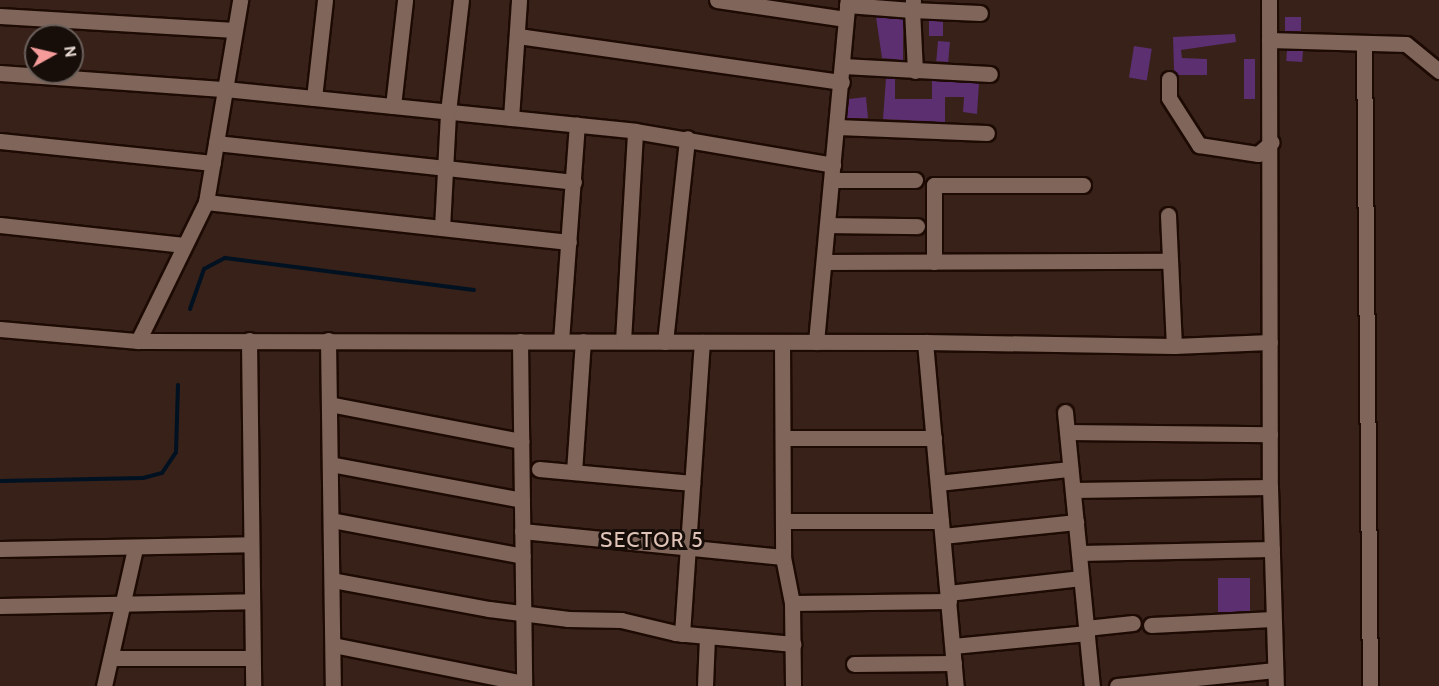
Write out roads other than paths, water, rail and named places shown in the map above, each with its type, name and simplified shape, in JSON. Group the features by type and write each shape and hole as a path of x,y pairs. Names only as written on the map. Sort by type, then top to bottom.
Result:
{"street":[{"path":"138,340 207,202 240,0"},
{"path":"314,98 325,0"},
{"path":"393,106 405,0"},
{"path":"442,228 448,112 461,0"},
{"path":"511,118 519,0"},
{"path":"717,0 847,8 913,5 980,13"},
{"path":"1269,0 1272,142 1270,487 1276,686"},
{"path":"913,5 915,71"},
{"path":"816,342 829,225 847,8"},
{"path":"0,16 235,30"},
{"path":"518,36 842,74 915,71 990,74"},
{"path":"1269,40 1406,44 1439,71"},
{"path":"1365,43 1370,686"},
{"path":"0,73 225,88 635,131 687,138 833,173 915,180"},
{"path":"1169,80 1174,108 1199,145 1258,154 1272,142"},
{"path":"561,341 577,125"},
{"path":"837,127 987,133"},
{"path":"623,341 635,131"},
{"path":"665,342 687,138"},
{"path":"0,141 213,163"},
{"path":"216,143 574,182"},
{"path":"934,262 934,185 1083,185"},
{"path":"207,202 569,242"},
{"path":"1168,215 1174,346"},
{"path":"0,225 184,245"},
{"path":"829,225 917,226"},
{"path":"824,262 1170,261"},
{"path":"0,329 138,340 925,342 1174,346 1270,342"},
{"path":"249,340 253,686"},
{"path":"328,340 333,686"},
{"path":"333,645 524,684 520,341"},
{"path":"574,472 583,341"},
{"path":"682,634 702,342"},
{"path":"782,342 783,557 792,603 793,686"},
{"path":"925,342 956,686"},
{"path":"329,404 521,441"},
{"path":"1065,412 1092,686"},
{"path":"1067,432 1270,434"},
{"path":"783,438 934,438"},
{"path":"330,464 522,500"},
{"path":"539,469 692,483"},
{"path":"938,483 1070,469"},
{"path":"1072,490 1270,487"},
{"path":"331,520 523,556"},
{"path":"783,521 941,520"},
{"path":"943,536 1076,522"},
{"path":"522,531 783,557"},
{"path":"0,549 251,544"},
{"path":"104,686 125,604 135,548"},
{"path":"1079,553 1272,549"},
{"path":"792,603 948,597 1081,578"},
{"path":"332,580 523,614 621,620 682,634 794,644"},
{"path":"0,606 252,601"},
{"path":"1151,625 1273,619"},
{"path":"953,646 1087,631 1133,622"},
{"path":"705,686 707,636"},
{"path":"111,658 252,658"},
{"path":"854,664 954,663"},
{"path":"1117,686 1275,670"}],"waterway":[{"path":"190,309 204,269 225,258 474,290"},
{"path":"0,481 143,478 162,473 176,452 178,385"}],"district":[{"name":"SECTOR 5","path":"652,540"}]}
